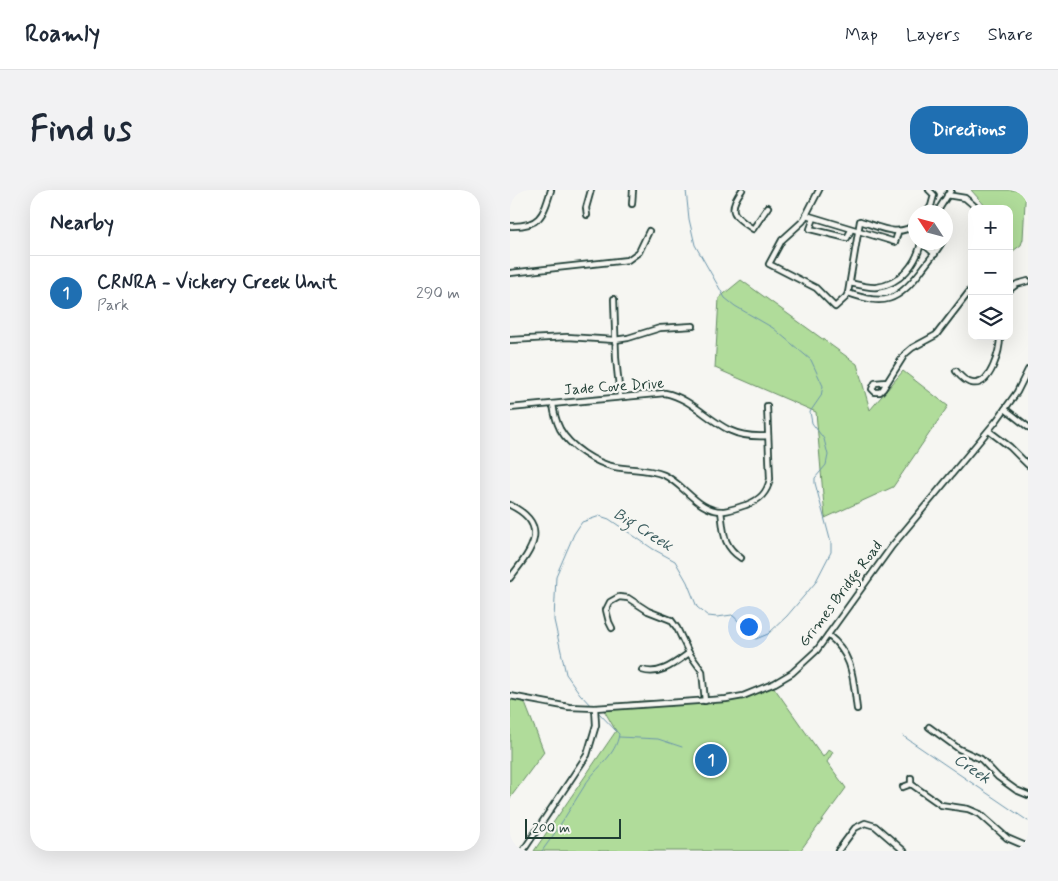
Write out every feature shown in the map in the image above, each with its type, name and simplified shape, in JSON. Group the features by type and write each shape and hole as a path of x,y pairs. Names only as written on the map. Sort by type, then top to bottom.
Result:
{"street":[{"path":"510,226 530,224 538,220 545,210 551,190"},
{"path":"587,215 586,208 591,190"},
{"path":"632,204 633,190"},
{"path":"742,190 733,202 732,207 738,219 753,229 768,207"},
{"path":"818,190 800,225 782,240 769,264 816,288 835,307 848,293 860,220 898,232 908,229"},
{"path":"928,190 934,195 931,205"},
{"path":"941,205 949,192 965,198 973,205"},
{"path":"806,215 895,242 898,232"},
{"path":"814,218 810,229 846,238 851,230"},
{"path":"510,273 628,260 639,252 649,231"},
{"path":"850,283 877,287 892,282 910,267 919,250"},
{"path":"931,250 934,254"},
{"path":"848,293 875,300 895,296 910,286 937,250"},
{"path":"1013,287 1017,284 1028,282"},
{"path":"887,382 904,354 936,335 968,293"},
{"path":"614,299 615,340 620,397"},
{"path":"510,340 567,337 615,340 660,328 693,326"},
{"path":"956,371 969,382 975,384 982,381 991,371 995,362 1000,340"},
{"name":"Grimes Bridge Road","path":"510,696 580,708 607,708 743,696 775,684 805,662 828,635 892,546 989,431 1022,384 1028,370"},
{"name":"Jade Cove Drive","path":"510,408 657,393 671,394 684,400 730,431 748,436 768,436"},
{"path":"553,404 556,421 563,434 592,458 612,467 646,470 662,474 678,483 704,506 721,511 731,510 753,502 766,492 770,479 767,406"},
{"path":"1005,409 1028,427"},
{"path":"989,431 1010,447 1028,465"},
{"path":"510,505 529,518 534,538 530,552 510,578"},
{"path":"721,511 726,543 733,553 741,558"},
{"path":"613,592 616,598"},
{"path":"612,628 608,622 606,610 610,602 616,598 628,598 648,611 671,620 677,628 689,654 702,671 705,700"},
{"path":"828,635 840,646 848,659 858,709"},
{"path":"642,670 650,672 663,670 689,654"},
{"path":"523,851 587,755 596,725 595,708"},
{"path":"929,727 959,749 980,758 998,777 1016,790 1028,795"},
{"path":"911,784 912,778"},
{"path":"903,787 911,784"},
{"path":"911,784 941,805 968,809 980,814 1006,838 1028,846"},
{"path":"838,851 855,828 865,823 875,826 904,851"}],"green space":[{"path":"971,190 1028,190 1021,245 1013,251 1013,205 984,205"},
{"path":"741,280 857,364 870,410 903,371 948,406 893,487 825,518 816,412 715,368 719,298"},
{"path":"773,686 823,757 829,749 833,752 827,762 846,788 800,851 534,851 616,731 601,705 643,701 742,697"},
{"path":"510,697 523,698 544,752 510,798"}],"waterway":[{"name":"Big Creek","path":"592,707 566,674 554,620 556,576 574,534 582,522 600,516 609,519 653,549 675,561 687,582 697,607 708,616 732,615 745,631 756,639 768,634 787,616 815,583 831,552 831,543 815,483 815,478 826,465 828,455 824,439 812,423 810,412 821,396 823,386 811,360 773,328 725,298 695,245 689,219 686,190"},
{"name":"Big Creek","path":"542,851 589,779 610,755 617,742 619,734 597,711"},
{"name":"Creek","path":"903,736 1028,821"},
{"path":"619,737 658,739 682,747"}],"place":[{"name":"CRNRA - Vickery Creek Unit","path":"711,760"}]}
